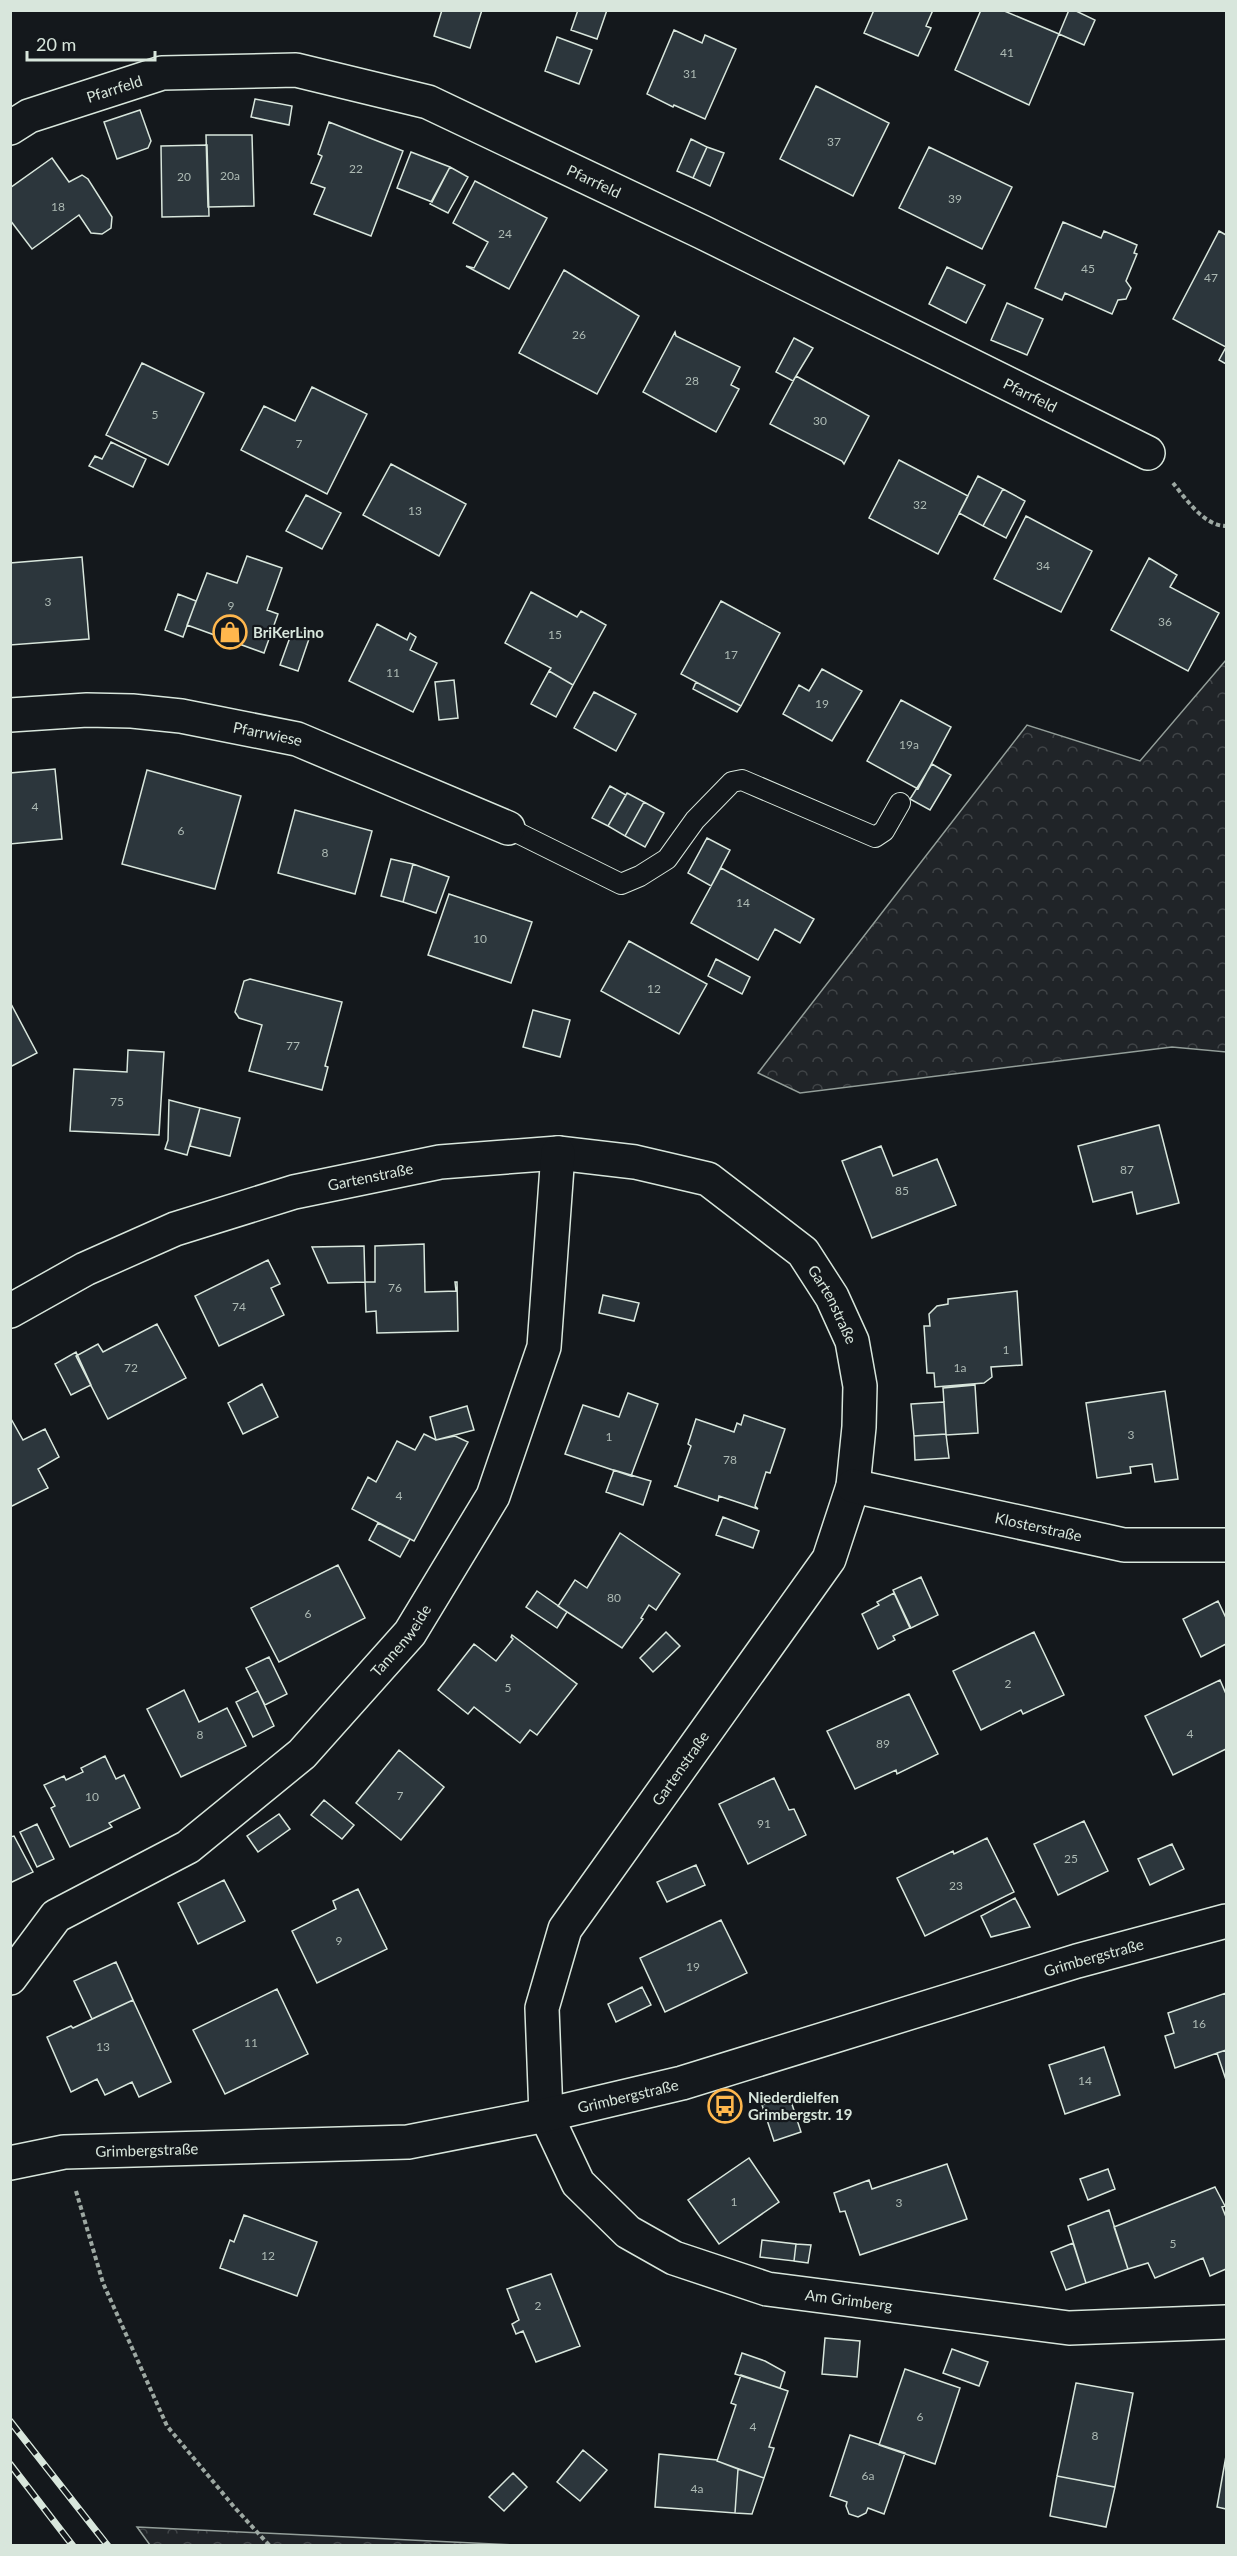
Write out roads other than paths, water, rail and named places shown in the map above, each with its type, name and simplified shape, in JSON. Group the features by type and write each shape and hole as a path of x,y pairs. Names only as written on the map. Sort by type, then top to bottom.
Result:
{"street":[{"name":"Pfarrfeld","path":"10,128 29,116 162,73 296,70 428,102 702,232 1148,453"},
{"name":"Pfarrwiese","path":"10,715 87,710 132,711 181,716 297,739 508,828"},
{"name":"Gartenstraße","path":"10,1311 85,1269 175,1229 294,1192 440,1162 558,1153 635,1162 708,1179 803,1252 832,1297 852,1341 860,1386 859,1427 853,1486 829,1559 565,1929 542,2008 546,2115"},
{"name":"Tannenweide","path":"10,1978 56,1916 188,1847 302,1754 410,1633 493,1496 544,1347 558,1153"},
{"name":"Klosterstraße","path":"853,1486 1124,1545 1227,1545"},
{"name":"Grimbergstraße","path":"10,2163 64,2152 408,2142 546,2115 682,2082 1077,1961 1227,1921"},
{"name":"Am Grimberg","path":"546,2115 578,2183 628,2232 674,2258 767,2289 1069,2328 1227,2322"}],"lane":[{"path":"508,828 621,884 640,876 667,859 694,820 732,782 742,780 773,791 875,837 884,831 900,803"}],"railway":[{"path":"10,2421 108,2546"},
{"path":"10,2464 73,2546"}],"place":[{"name":"BriKerLino","path":"230,632"},
{"name":"Niederdielfen Grimbergstr. 19","path":"725,2106"}]}
